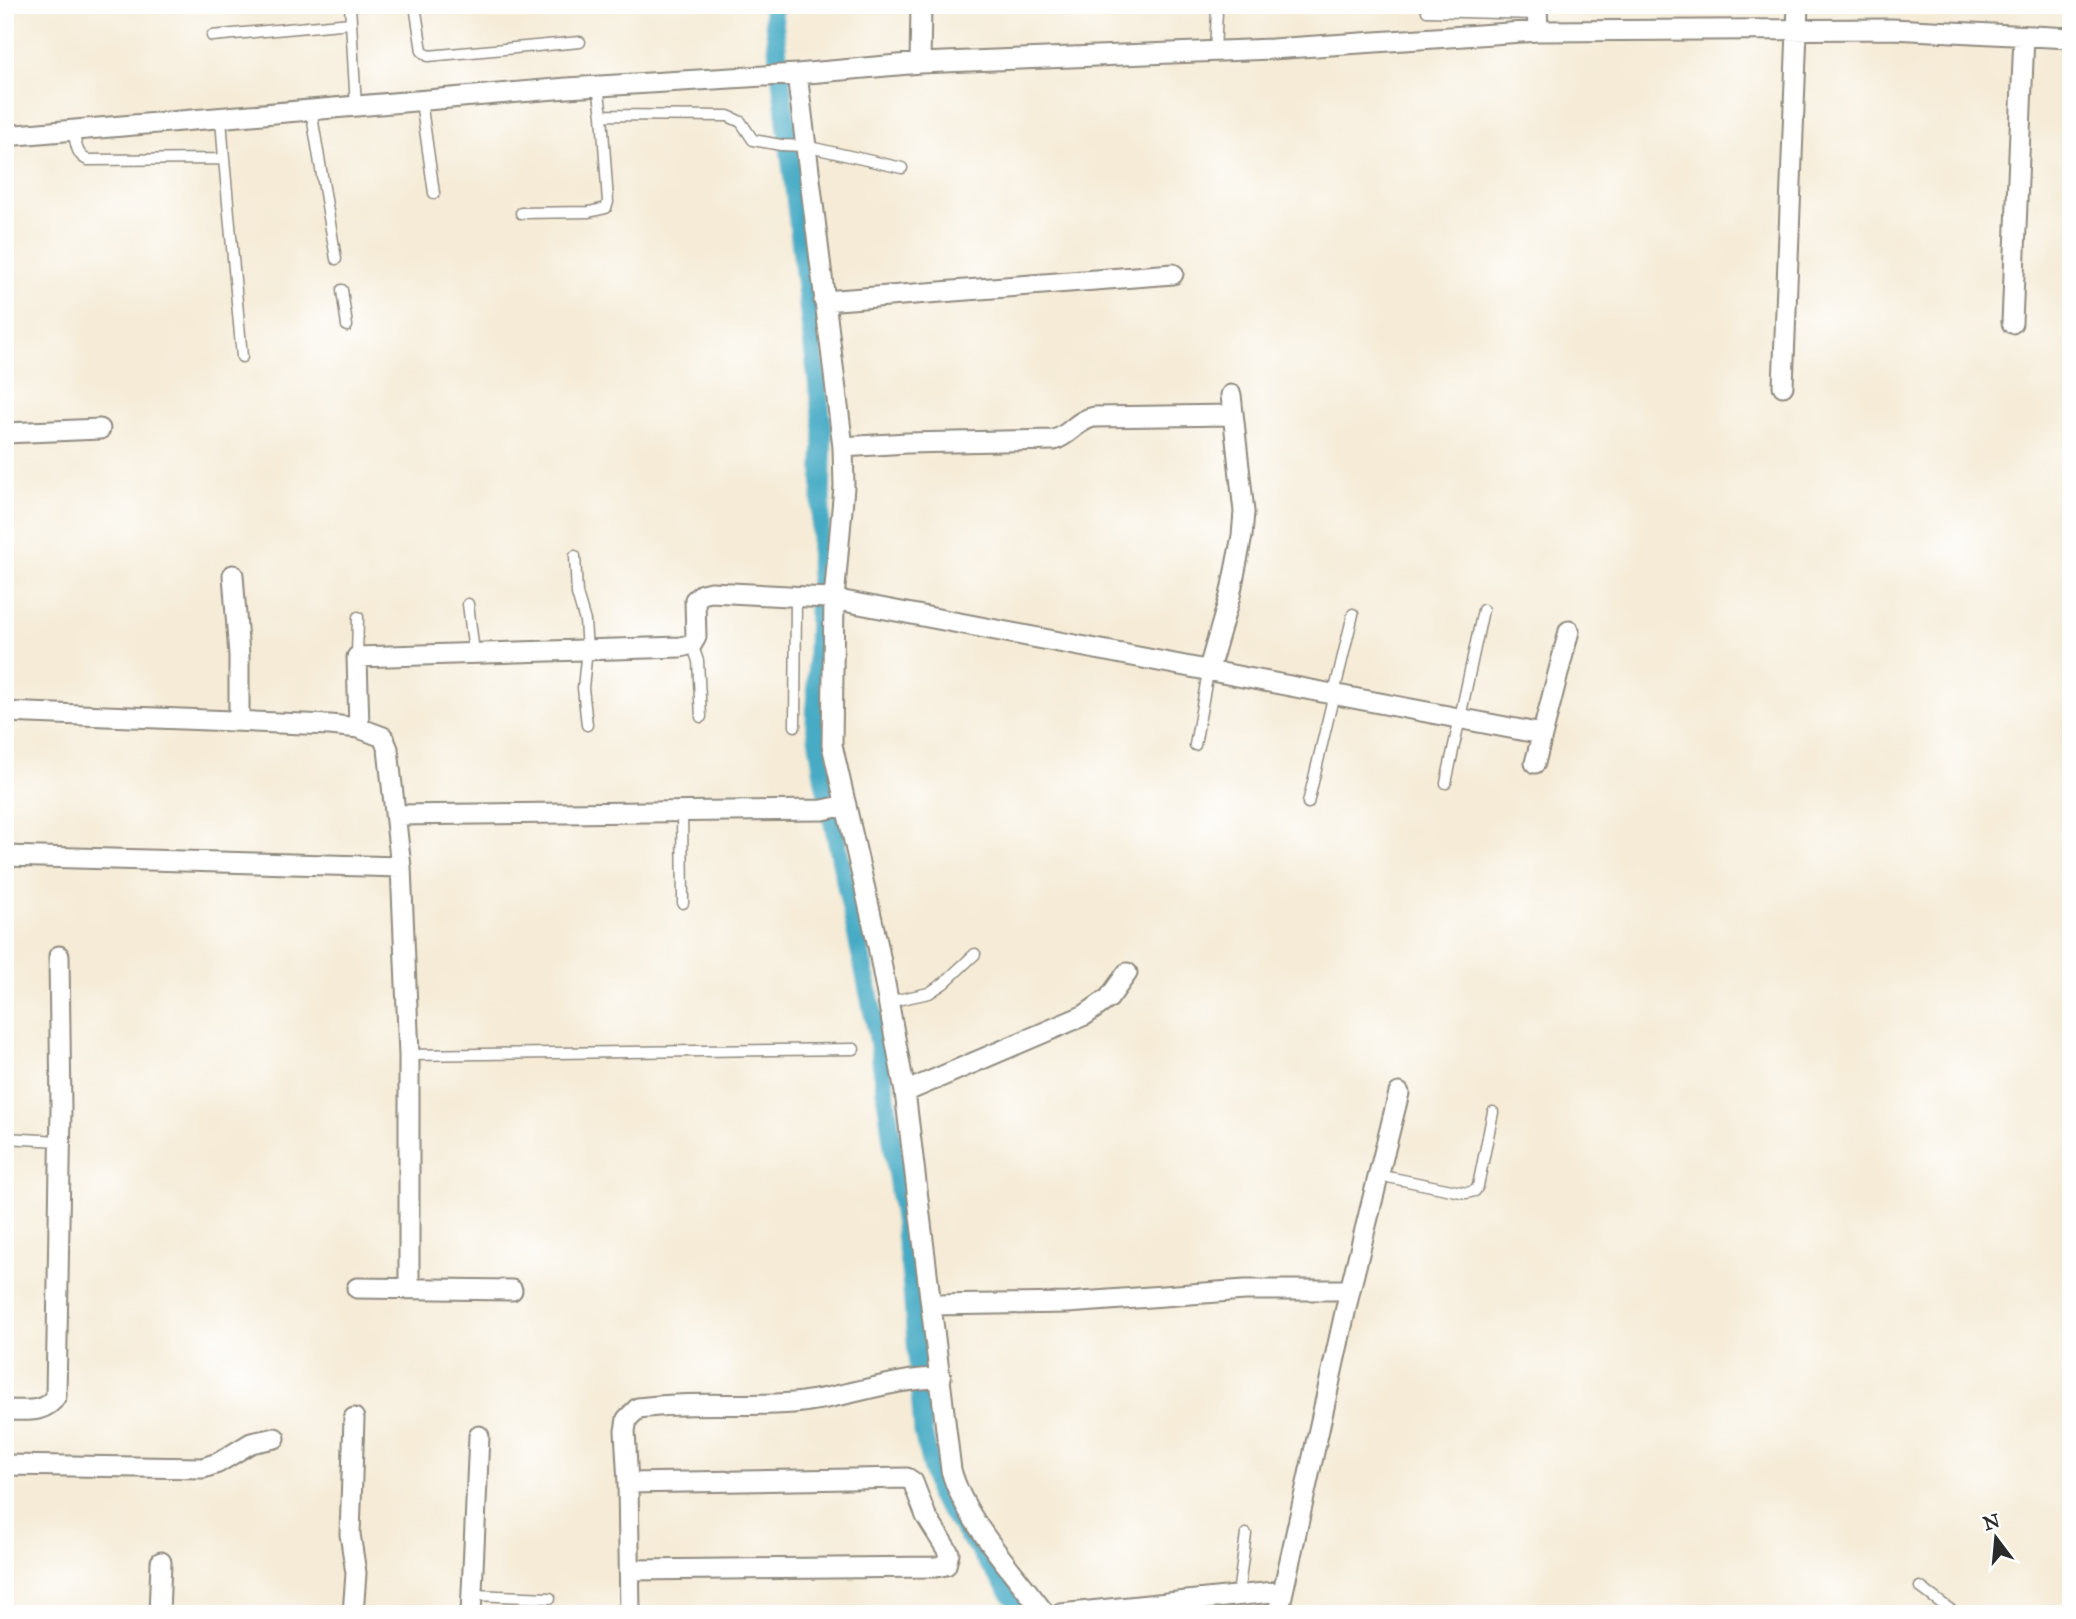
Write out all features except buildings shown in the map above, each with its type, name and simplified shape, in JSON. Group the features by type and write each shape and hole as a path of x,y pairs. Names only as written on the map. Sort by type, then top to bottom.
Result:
{"street":[{"path":"920,63 921,5"},
{"path":"1783,386 1798,5"},
{"path":"5,136 920,63 1215,52 1538,17 2071,38"},
{"path":"2012,323 2024,36"},
{"path":"785,75 800,145 844,447 844,487 817,597 836,807 878,946 905,1092 932,1305 937,1378 951,1470 957,1490 968,1511 1045,1614"},
{"path":"824,301 1172,274"},
{"path":"844,447 1054,440 1066,435 1079,422 1094,417 1232,405 1244,512 1242,536 1230,596 1208,672"},
{"path":"5,433 100,429"},
{"path":"233,575 239,655 239,721"},
{"path":"359,728 358,657 681,647 692,644 696,637 695,600 702,594 711,592 817,597 1542,734"},
{"path":"1535,763 1569,631"},
{"path":"5,712 359,728 383,737 388,749 401,867 409,1055 409,1289"},
{"path":"396,815 682,812 836,807"},
{"path":"5,856 401,867"},
{"path":"5,1410 44,1408 52,1403 56,1396 60,1141 59,956"},
{"path":"905,1092 1085,1015 1109,998 1127,973"},
{"path":"1278,1614 1350,1290 1399,1093"},
{"path":"358,1288 512,1290"},
{"path":"932,1305 1068,1303 1245,1290 1350,1290"},
{"path":"631,1614 625,1431 627,1419 638,1408 794,1403 862,1392 910,1380 937,1378"},
{"path":"353,1614 356,1573 350,1534 354,1418"},
{"path":"472,1604 479,1436"},
{"path":"5,1465 203,1468 218,1463 251,1443 275,1438"},
{"path":"628,1483 907,1478 913,1482 926,1516 949,1553 946,1565 936,1567 631,1570"},
{"path":"159,1614 161,1562"},
{"path":"1061,1614 1282,1591"}],"lane":[{"path":"350,5 356,107"},
{"path":"415,5 422,51 428,56 580,42"},
{"path":"1215,52 1217,11 1221,5"},
{"path":"1427,11 1538,17"},
{"path":"212,36 351,23"},
{"path":"521,213 589,212 606,208 608,202 602,115 597,87"},
{"path":"421,101 434,193"},
{"path":"311,110 335,259"},
{"path":"602,115 728,116 741,122 753,140 800,145 902,168"},
{"path":"221,118 243,356"},
{"path":"73,130 81,158 88,160 224,159"},
{"path":"342,290 347,327"},
{"path":"575,556 577,594 585,621 587,649 583,688 587,725"},
{"path":"795,726 817,597"},
{"path":"468,604 474,652"},
{"path":"1446,783 1483,610"},
{"path":"1308,803 1353,614"},
{"path":"358,617 358,657"},
{"path":"692,644 698,661 701,717"},
{"path":"1195,745 1208,672"},
{"path":"682,812 683,903"},
{"path":"888,1002 929,993 975,954"},
{"path":"409,1055 854,1049"},
{"path":"1378,1175 1466,1193 1475,1191 1493,1112"},
{"path":"5,1138 60,1141"},
{"path":"1238,1595 1246,1534"},
{"path":"1920,1587 1956,1614"},
{"path":"472,1604 550,1598"}],"waterway":[{"path":"772,5 823,430 815,724 824,781 877,1032 911,1277 923,1432 938,1495 1026,1614"}]}
